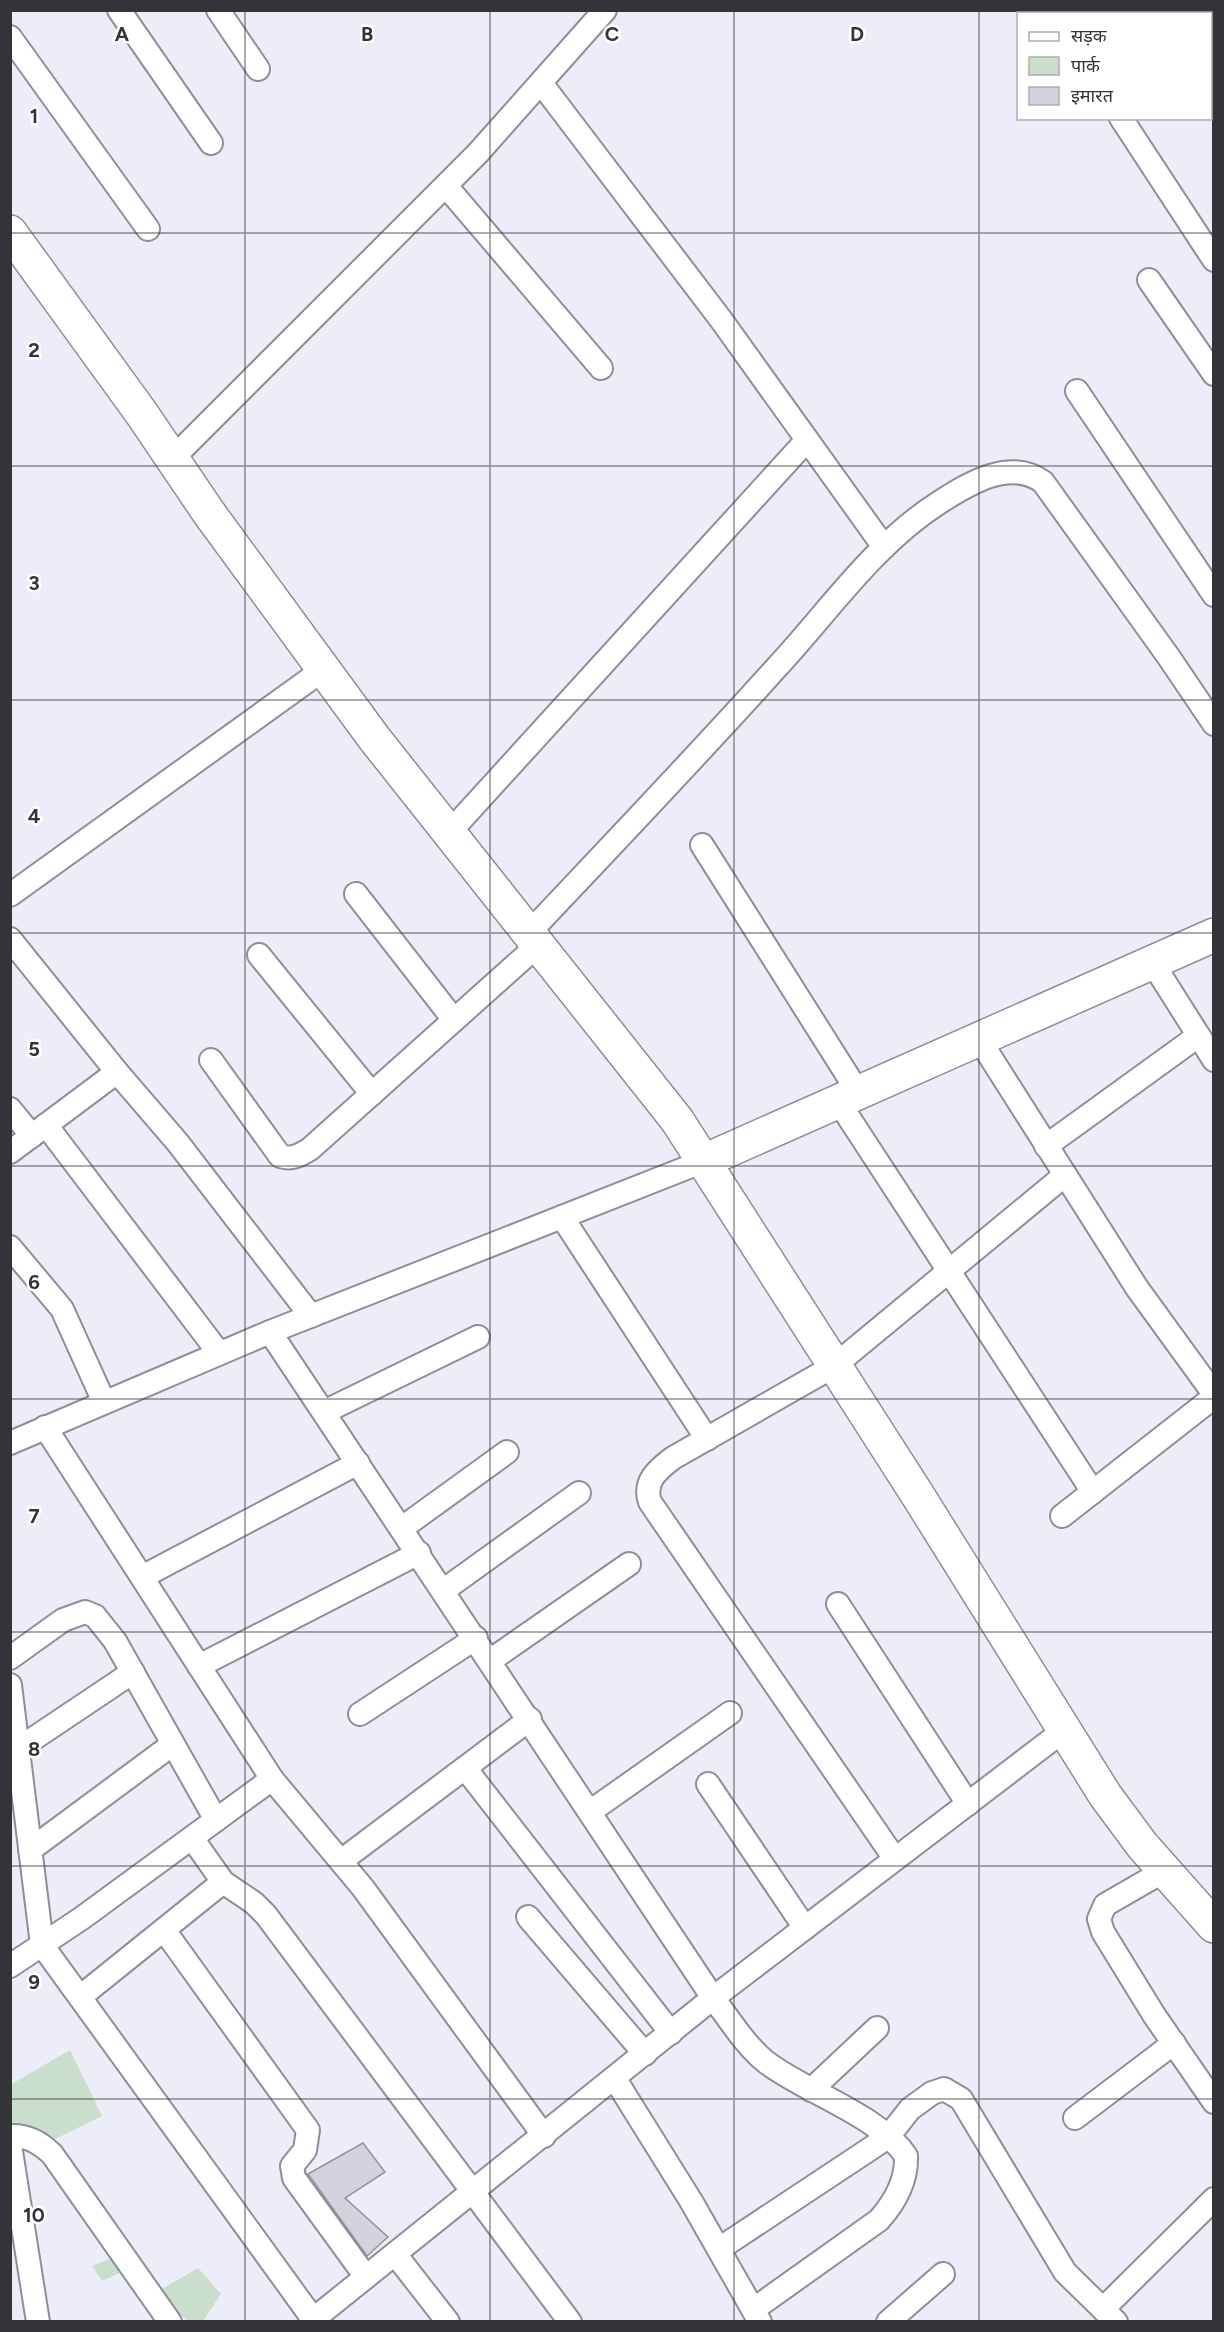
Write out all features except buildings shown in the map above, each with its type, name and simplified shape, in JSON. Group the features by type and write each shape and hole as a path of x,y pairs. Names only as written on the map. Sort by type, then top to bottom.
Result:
{"street":[{"path":"118,10 210,143"},
{"path":"218,10 258,69"},
{"path":"171,460 446,186 605,10"},
{"path":"10,37 148,229"},
{"path":"541,83 722,321 884,547"},
{"path":"1122,120 1214,260"},
{"path":"446,186 601,368"},
{"path":"10,232 142,414 171,460 324,669 448,834 651,1085 704,1161 918,1494 1063,1731 1105,1795 1164,1871 1214,1926"},
{"path":"1149,280 1214,374"},
{"path":"1077,390 1214,595"},
{"path":"448,834 807,440"},
{"path":"211,1060 280,1156 288,1159 310,1149 454,1020 533,939 884,547 939,503 997,473 1017,470 1032,474 1043,482 1214,724"},
{"path":"10,895 324,669"},
{"path":"702,844 949,1272 1093,1492"},
{"path":"356,894 454,1020"},
{"path":"10,1443 270,1332 704,1161 1214,935"},
{"path":"10,939 117,1072 178,1143 311,1316"},
{"path":"259,955 372,1094"},
{"path":"1152,962 1214,1060"},
{"path":"1046,1146 1198,1036"},
{"path":"979,1039 1137,1288 1214,1396 1062,1516"},
{"path":"10,1152 117,1072"},
{"path":"10,1109 39,1131 219,1353"},
{"path":"895,1859 646,1493 653,1475 673,1458 834,1366 1065,1176"},
{"path":"562,1217 707,1439"},
{"path":"10,1247 62,1309 104,1402"},
{"path":"270,1332 491,1660 713,1998 744,2039 765,2061 888,2137 906,2156 900,2190 890,2208 865,2231 757,2315 615,2079"},
{"path":"324,1412 478,1337"},
{"path":"45,1427 272,1779 341,1861 544,2136"},
{"path":"402,1528 507,1452"},
{"path":"142,1577 358,1463"},
{"path":"444,1590 579,1492"},
{"path":"199,1666 419,1553"},
{"path":"491,1660 629,1564"},
{"path":"838,1604 968,1804"},
{"path":"10,1658 63,1620 85,1612 95,1616 133,1672 216,1820"},
{"path":"360,1714 476,1638"},
{"path":"18,1749 133,1672"},
{"path":"10,1685 42,1945 319,2318 394,2254 544,2136 713,1998 1063,1731"},
{"path":"591,1811 730,1713"},
{"path":"341,1861 530,1719"},
{"path":"30,1850 173,1744"},
{"path":"465,1768 671,2033"},
{"path":"10,1966 82,1918 272,1779"},
{"path":"708,1784 805,1928"},
{"path":"192,1838 223,1882 254,1903 266,1916 570,2322"},
{"path":"1164,1871 1105,1905 1099,1920 1131,1978 1214,2102"},
{"path":"80,1997 223,1882"},
{"path":"528,1917 645,2054"},
{"path":"164,1930 308,2130 305,2150 292,2166 294,2178 366,2277"},
{"path":"811,2090 877,2028"},
{"path":"1075,2118 1174,2043"},
{"path":"719,2249 888,2137 910,2109 932,2092 944,2089 961,2099 1065,2272 1110,2315 1214,2199"},
{"path":"10,2136 37,2141 52,2154 170,2322"},
{"path":"10,2145 38,2322"},
{"path":"394,2254 448,2322"},
{"path":"888,2322 912,2314 943,2274"}],"green space":[{"path":"70,2050 102,2116 51,2141 11,2131 10,2085"},
{"path":"112,2258 126,2270 102,2281 92,2266"},
{"path":"198,2268 221,2294 203,2321 189,2322 155,2293"}]}
